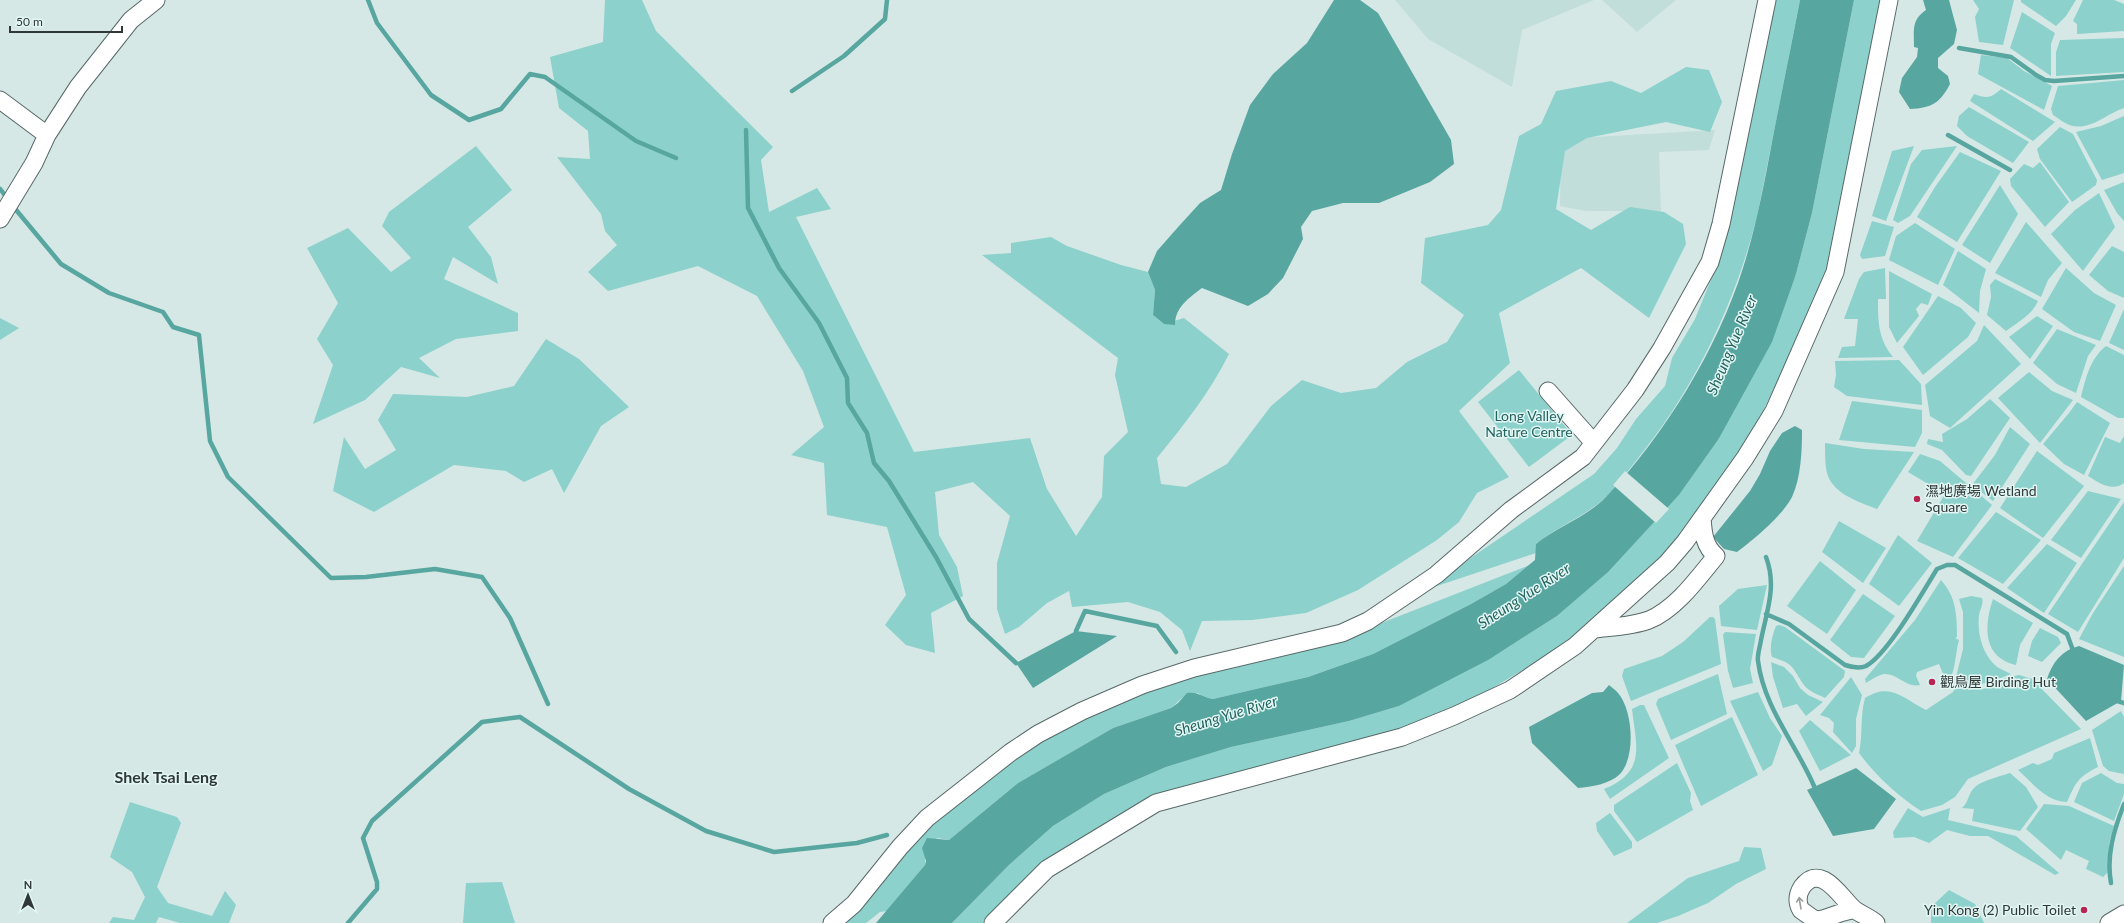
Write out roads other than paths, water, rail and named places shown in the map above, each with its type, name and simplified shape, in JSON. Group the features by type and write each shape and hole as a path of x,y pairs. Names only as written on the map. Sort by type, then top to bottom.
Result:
{"street":[{"path":"0,219 34,163 47,135 78,87 131,20 156,0"},
{"path":"832,923 854,904 900,847 927,818 1011,752 1038,734 1082,711 1142,685 1194,668 1342,633 1368,621 1436,575 1510,510 1583,457 1635,390 1661,350 1710,262 1720,224 1767,0"},
{"path":"993,923 1047,868 1156,803 1402,737 1454,716 1510,690 1575,646 1667,563 1702,518 1745,458 1774,411 1835,272 1889,0"},
{"path":"0,100 47,135"},
{"path":"1548,391 1594,443"},
{"path":"1594,629 1648,620 1660,614 1676,601 1716,556 1710,551 1704,539 1702,518"},
{"path":"1855,910 1868,916 1876,923"},
{"path":"2109,923 2124,914"}],"water":[{"path":"1334,0 1360,0 1378,13 1451,140 1454,164 1430,182 1379,203 1343,203 1312,211 1301,227 1303,239 1283,278 1268,294 1248,306 1202,288 1188,299 1180,308 1177,313 1175,325 1164,324 1153,315 1155,290 1148,272 1157,251 1200,203 1221,190 1232,154 1250,105 1273,74 1307,43"},
{"name":"Sheung Yue River","path":"1800,0 1854,0 1812,213 1796,274 1772,342 1718,440 1679,495 1608,572 1557,616 1488,660 1399,706 1349,721 1231,747 1166,767 1104,794 1053,826 1009,865 952,923 876,923 925,865 926,861 922,848 927,838 949,840 1018,783 1113,728 1171,708 1187,693 1194,693 1213,699 1308,677 1373,654 1471,604 1506,584 1535,560 1536,544 1599,504 1649,446 1687,390 1719,330 1732,299 1752,237"},
{"path":"1923,0 1949,0 1957,30 1954,44 1938,58 1938,68 1948,76 1950,84 1943,96 1930,106 1910,109 1899,92 1902,78 1917,57 1918,48 1914,47 1914,26 1921,14 1926,10"},
{"path":"1795,426 1802,430 1802,447 1799,473 1795,490 1788,504 1775,519 1737,552 1724,549 1713,537 1750,491 1760,474 1770,451 1782,433"},
{"path":"1076,631 1117,636 1033,688 1016,663"},
{"path":"2079,646 2124,665 2121,701 2086,721 2047,679 2058,658 2073,648"},
{"path":"1609,685 1618,693 1627,710 1631,734 1629,757 1620,774 1616,777 1600,784 1578,788 1532,743 1529,727 1592,693 1603,692"},
{"path":"1856,768 1896,799 1874,829 1833,836 1807,790"}],"waterway":[{"path":"368,0 377,23 431,95 469,120 501,109 530,74 545,77 636,141 676,158"},
{"path":"792,91 844,56 885,19 887,0"},
{"path":"1959,48 2011,57 2045,80 2054,81 2124,76"},
{"path":"746,130 748,208 779,268 819,323 847,378 848,403 867,433 874,463 889,481 936,557 969,619 1016,663"},
{"path":"1948,135 2010,170"},
{"path":"0,189 8,199"},
{"path":"12,205 61,264 109,293 163,312 173,327 199,335 210,441 228,477 331,578 366,577 435,569 482,577 510,618 548,704"},
{"path":"1766,557 1771,578 1771,588 1758,656 1761,678 1774,710 1807,770 1814,786"},
{"path":"1766,614 1789,624 1845,665 1864,667 1875,659 1894,636 1937,569 1947,565 1955,565 2067,634 2074,653"},
{"path":"1076,631 1085,611 1157,626 1176,652"},
{"path":"2114,700 2124,703"},
{"path":"348,923 377,889 377,882 363,838 372,821 482,722 520,717 629,789 706,831 774,852 857,843 887,835"},
{"path":"2111,883 2110,853 2117,823 2124,804"}],"place":[{"name":"濕地廣場 Wetland Square","path":"1917,499"},
{"name":"觀鳥屋 Birding Hut","path":"1932,682"},
{"name":"Yin Kong (2) Public Toilet","path":"2084,910"}],"district":[{"name":"Shek Tsai Leng","path":"166,777"}],"park label":[{"name":"Long Valley Nature Centre","path":"1529,424"}]}
